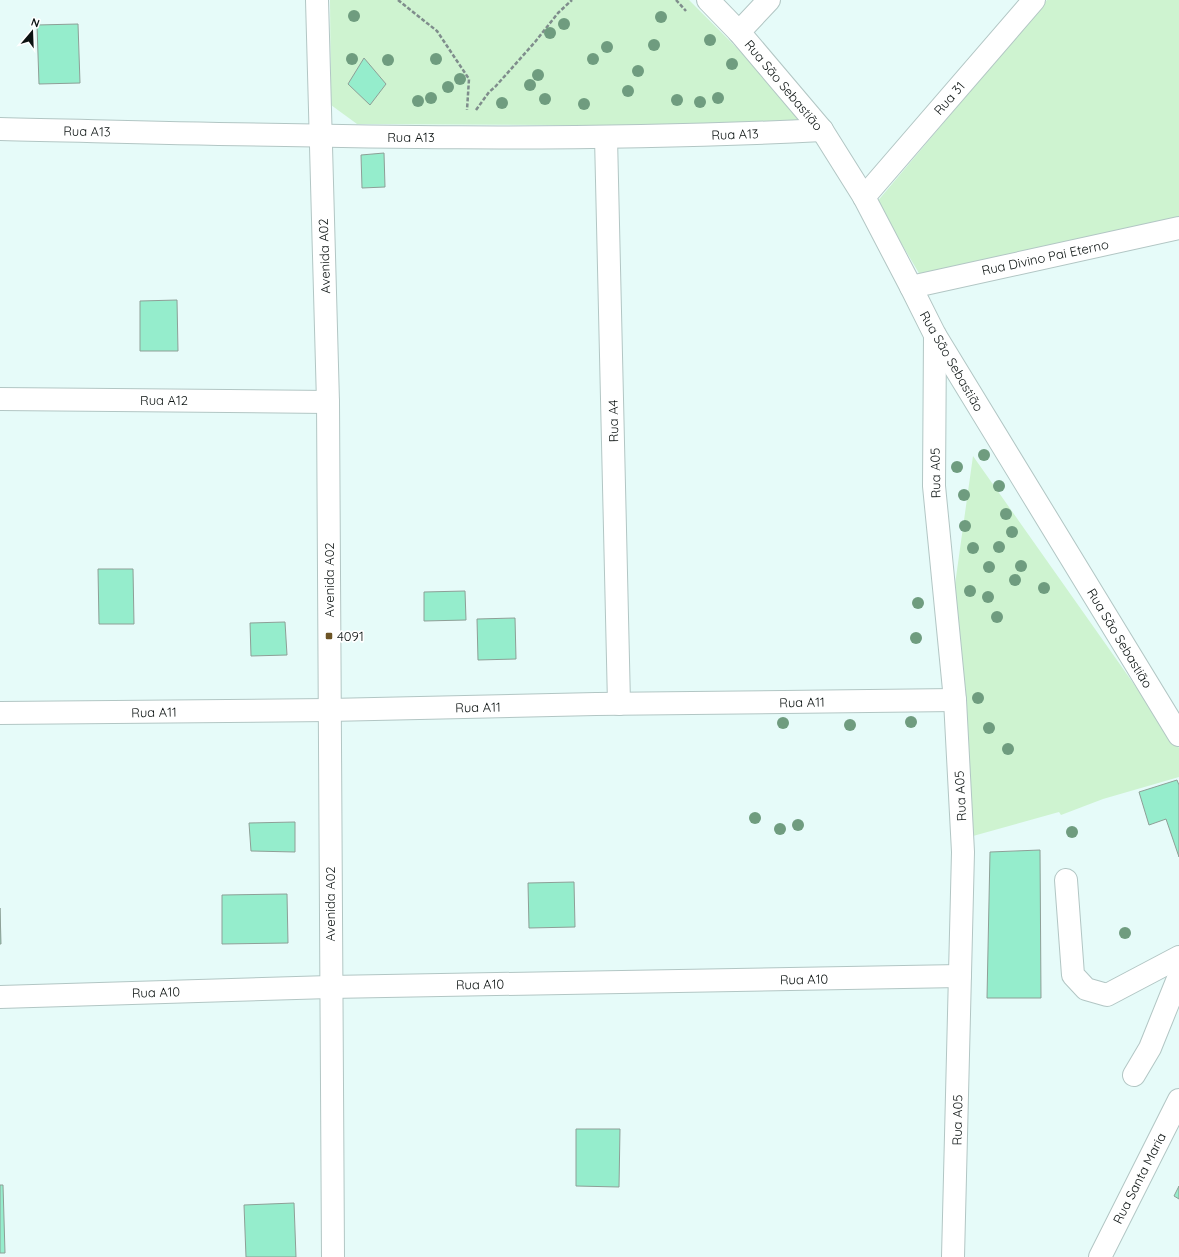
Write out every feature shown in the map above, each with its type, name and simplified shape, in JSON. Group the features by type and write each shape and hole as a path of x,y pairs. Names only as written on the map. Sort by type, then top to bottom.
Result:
{"street":[{"name":"Avenida A02","path":"317,0 328,402 330,987 333,1257"},
{"name":"Rua São Sebastião","path":"708,0 739,32 822,130 864,197 935,335 1179,735"},
{"path":"739,32 768,0"},
{"name":"Rua 31","path":"864,197 1034,0"},
{"name":"Rua A13","path":"0,129 320,136 606,137 822,130"},
{"name":"Rua A4","path":"606,137 619,704"},
{"name":"Rua Divino Pai Eterno","path":"911,287 1179,228"},
{"name":"Rua A05","path":"935,335 934,486 956,700 963,852 953,1257"},
{"name":"Rua A12","path":"0,399 328,402"},
{"name":"Rua A11","path":"0,713 329,710 619,704 956,700"},
{"path":"1066,880 1073,974 1086,989 1107,995 1179,957"},
{"name":"Rua A10","path":"0,997 330,987 960,976"},
{"path":"1134,1075 1150,1048 1179,976"},
{"name":"Rua Santa Maria","path":"1100,1257 1179,1100"}],"path":[{"path":"398,0 436,31 469,78 466,110"},
{"path":"476,110 489,92 536,42 558,13 572,0"},
{"path":"676,0 687,11"}],"green space":[{"path":"330,0 689,0 753,64 804,120 789,126 357,124 331,105"},
{"path":"1047,0 1179,0 1179,217 920,275 876,203"},
{"path":"973,456 1179,748 1179,777 1103,799 1061,815 1059,812 973,836 951,613"}],"building":[{"path":"78,24 80,83 39,84 37,25"},
{"path":"364,58 386,84 370,105 348,84"},
{"path":"384,153 385,187 362,188 361,155"},
{"path":"177,300 178,351 140,351 140,301"},
{"path":"98,569 133,569 134,624 99,624"},
{"path":"465,591 466,620 424,621 424,592"},
{"path":"515,618 516,659 478,660 477,619"},
{"path":"285,622 287,655 251,656 250,623"},
{"path":"1177,780 1179,785 1179,857 1166,819 1149,825 1139,792"},
{"path":"295,822 295,852 251,851 249,823"},
{"path":"1040,850 1041,998 987,998 990,852"},
{"path":"574,882 575,927 529,928 528,883"},
{"path":"287,894 288,943 222,944 222,895"},
{"path":"0,908 1,944 0,944"},
{"path":"576,1129 620,1129 619,1187 576,1186"},
{"path":"0,1185 3,1185 5,1253 0,1253"},
{"path":"1179,1186 1179,1199 1174,1196"},
{"path":"294,1203 296,1257 246,1257 244,1205"}],"place":[{"name":"4091","path":"329,636"}]}
